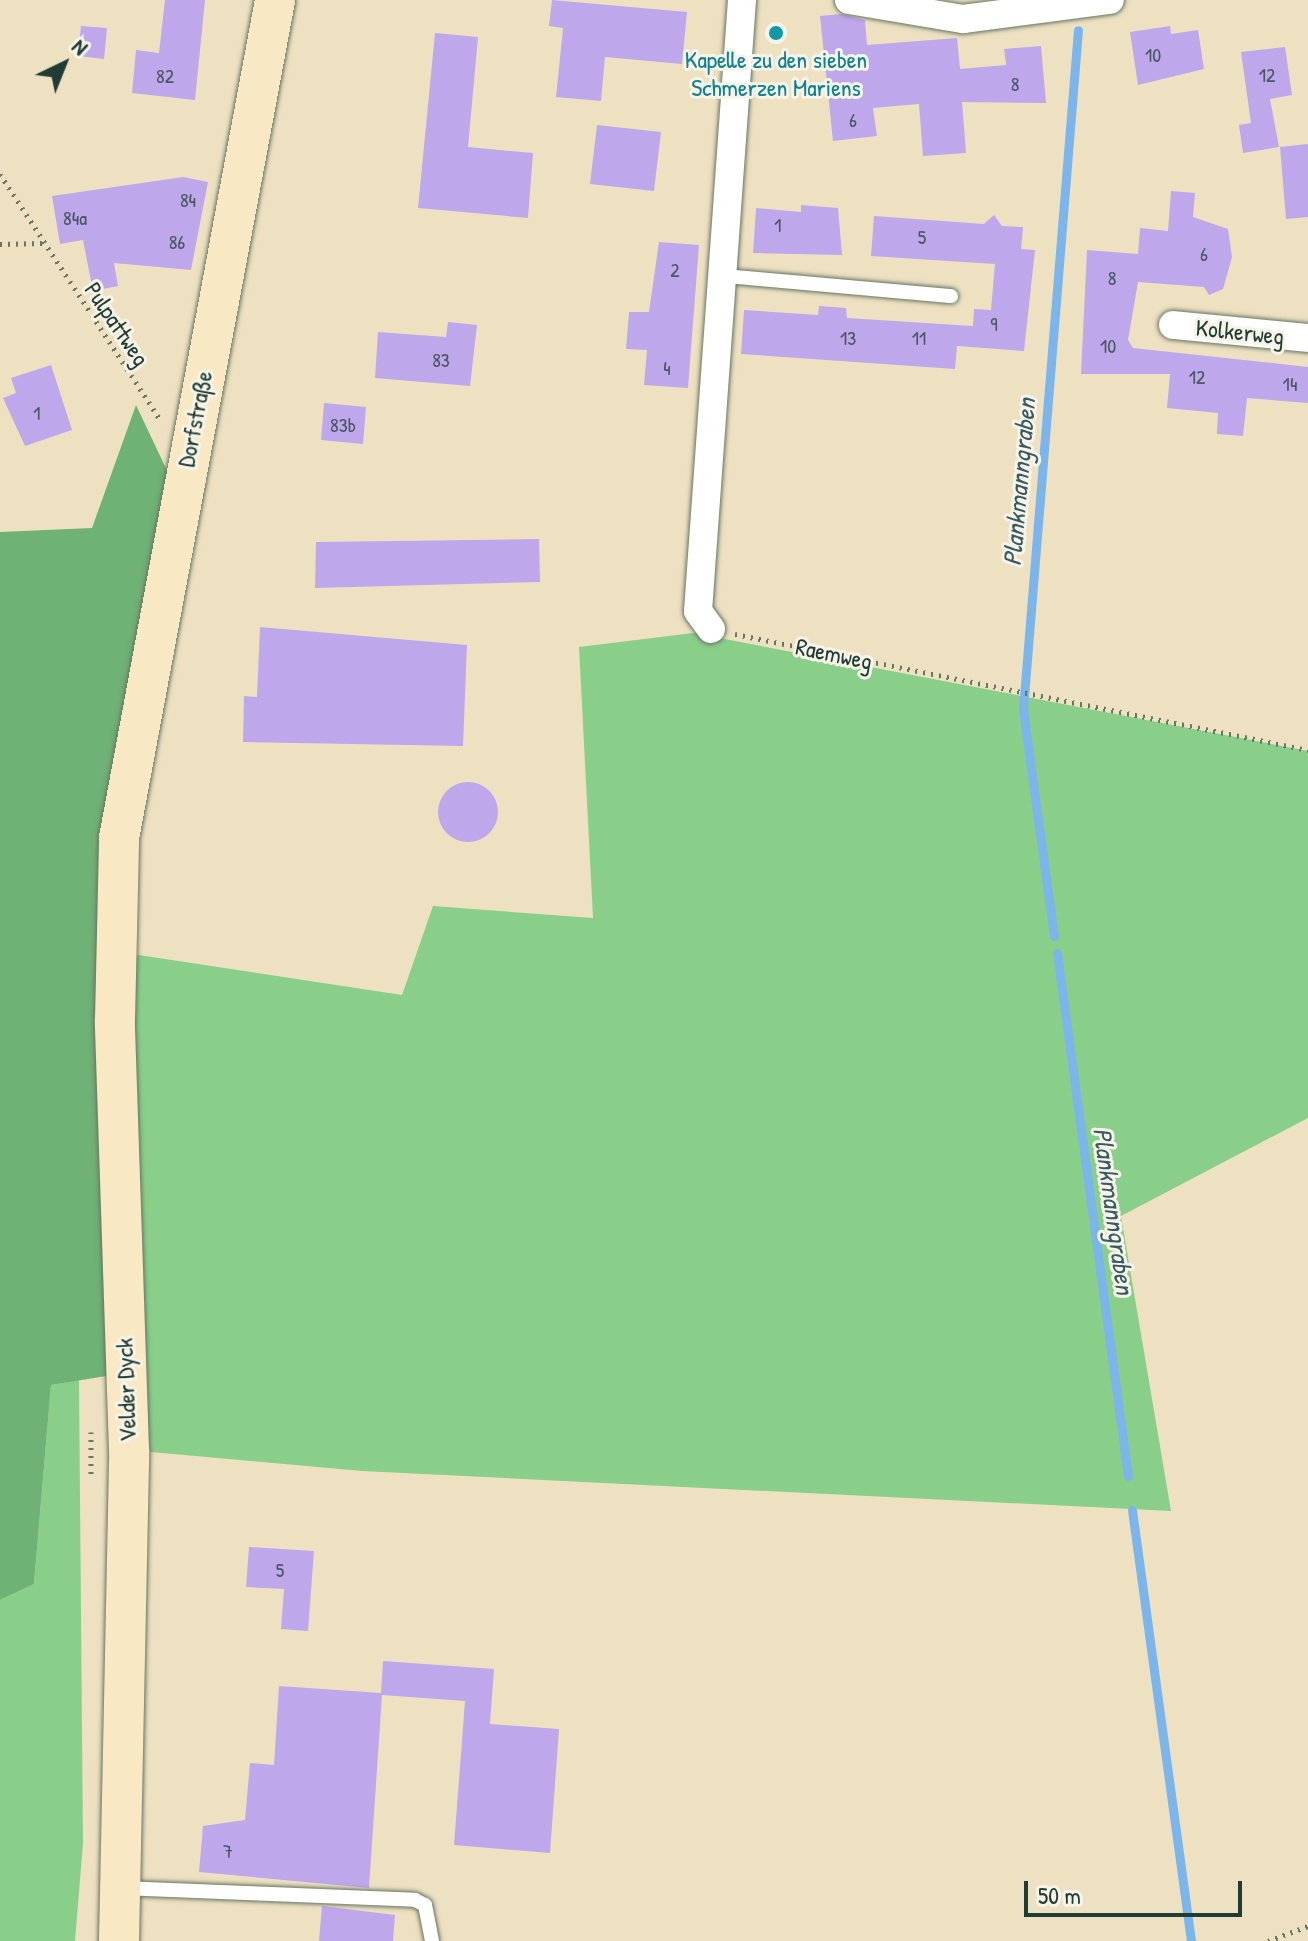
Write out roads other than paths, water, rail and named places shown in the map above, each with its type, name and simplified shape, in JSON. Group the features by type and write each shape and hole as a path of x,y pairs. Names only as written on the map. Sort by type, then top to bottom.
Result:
{"main road":[{"name":"Dorfstraße","path":"119,838 186,459 275,0"},
{"name":"Velder Dyck","path":"119,838 115,1020 129,1450 119,1941"}],"street":[{"path":"711,629 698,611 725,276 742,0"},
{"path":"849,0 963,19 1001,7 1110,0"},
{"name":"Kolkerweg","path":"1173,325 1308,338"}],"lane":[{"path":"725,276 951,296"},
{"path":"120,1888 415,1900 425,1905 432,1941"}],"waterway":[{"name":"Plankmanngraben","path":"1054,936 1023,709 1078,30"},
{"name":"Plankmanngraben","path":"1057,953 1128,1476"},
{"name":"Plankmanngraben","path":"1132,1510 1191,1941"}],"place":[{"name":"Kapelle zu den sieben Schmerzen Mariens","path":"776,33"}]}
